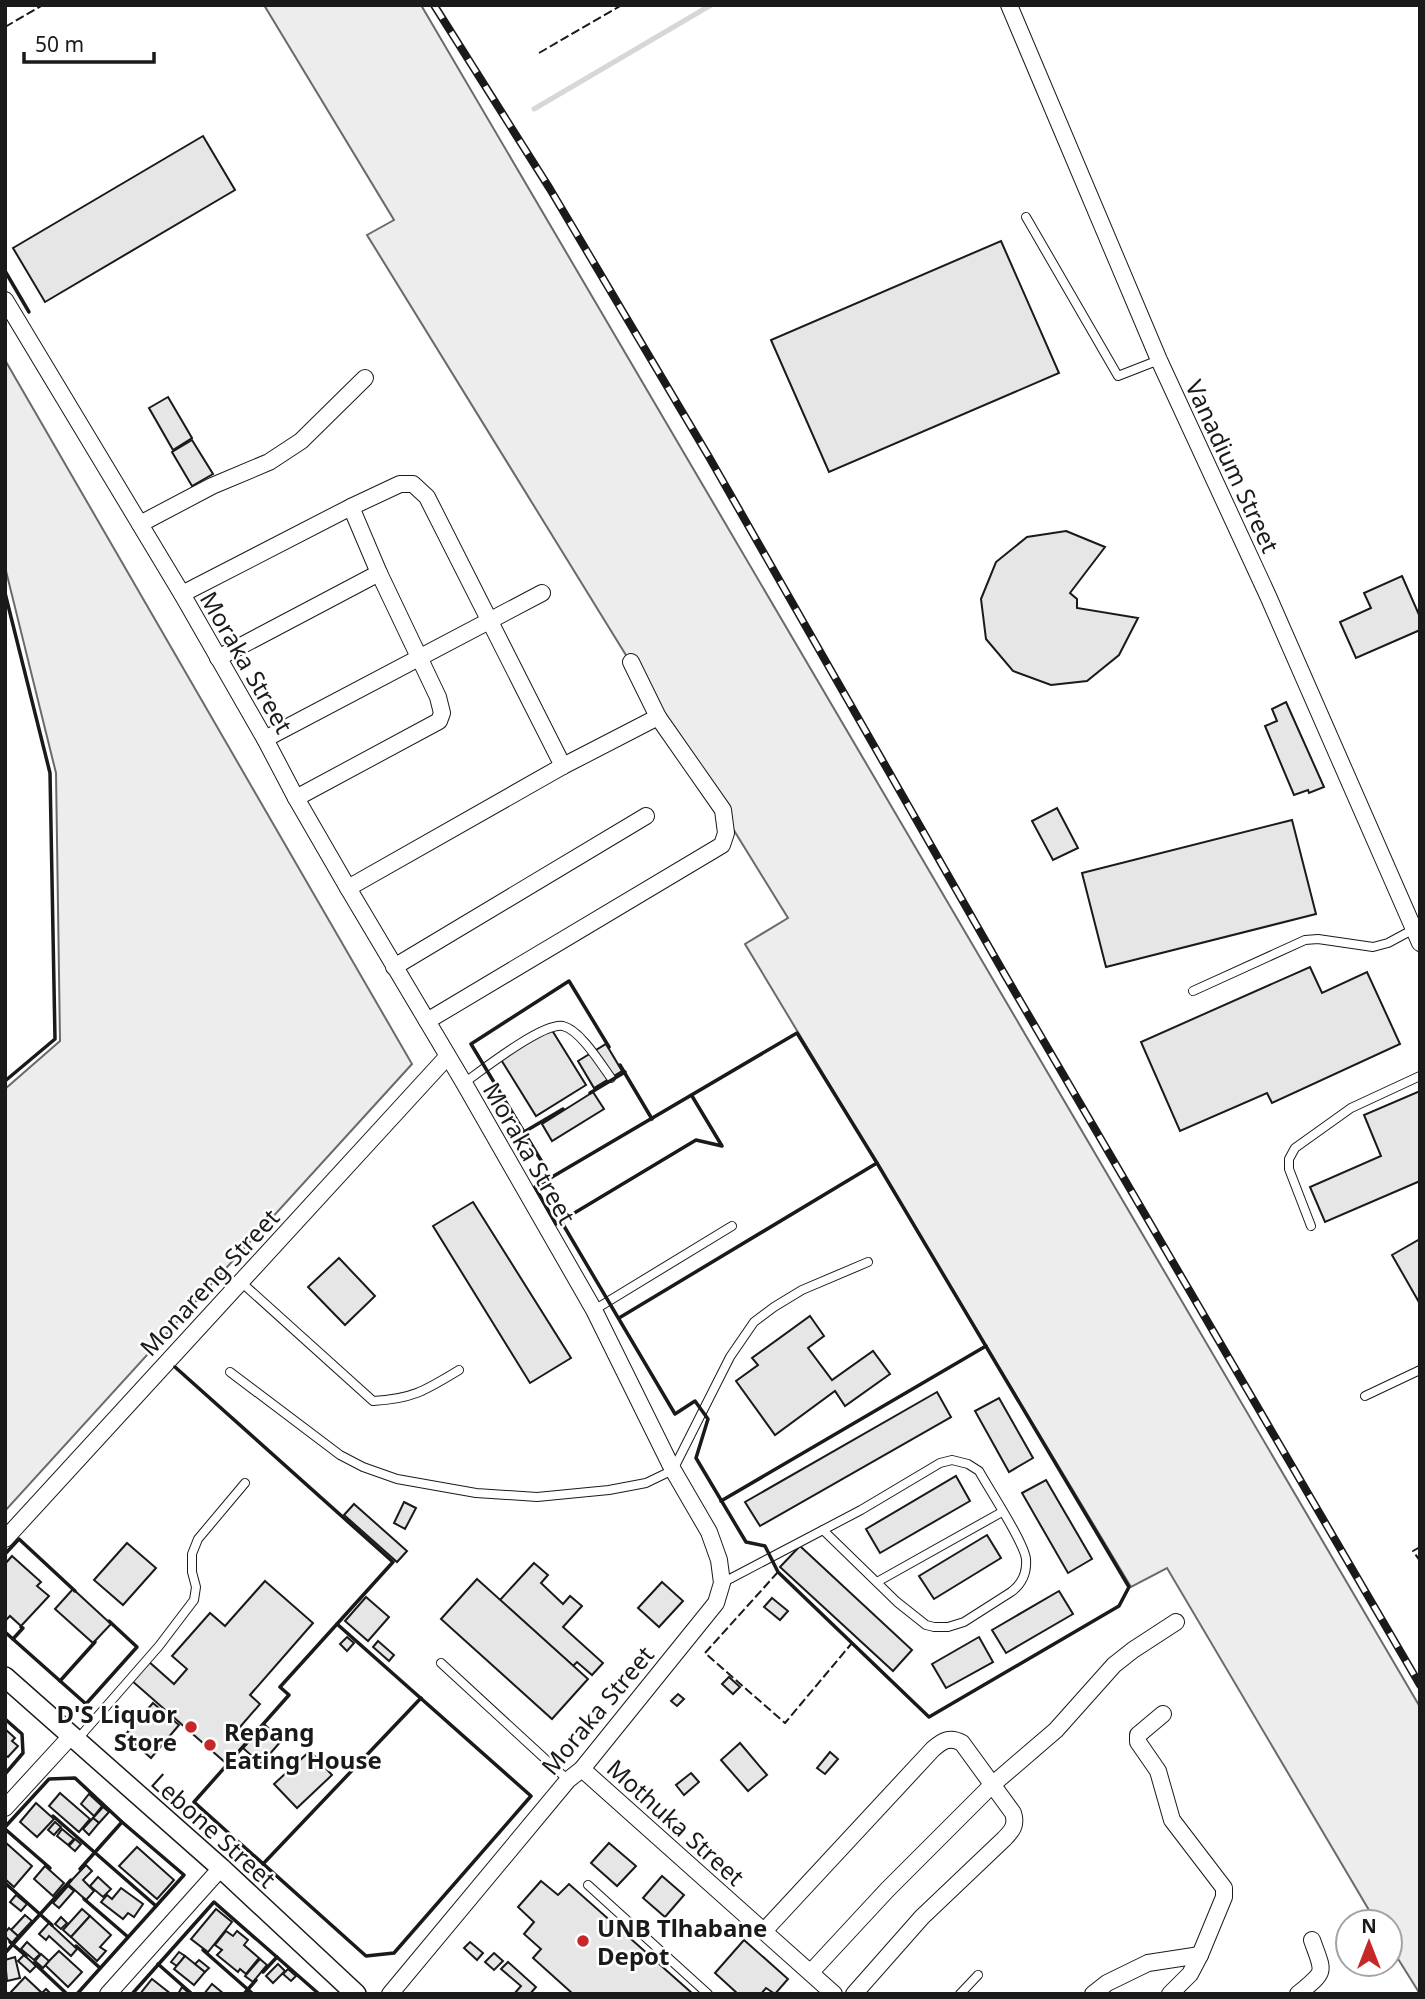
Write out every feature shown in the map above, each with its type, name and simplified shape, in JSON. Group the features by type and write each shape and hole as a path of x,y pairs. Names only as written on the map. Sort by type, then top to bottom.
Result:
{"street":[{"name":"Vanadium Street","path":"1009,5 1159,360 1268,596 1418,933"},
{"name":"Moraka Street","path":"5,300 182,594 296,798 594,1310 673,1470 709,1532 719,1560 722,1583 716,1603 582,1769 568,1780 390,1994"},
{"path":"140,524 212,486 269,462 301,441 365,378"},
{"path":"182,594 351,507 400,484 412,484 427,496 563,766"},
{"path":"296,798 439,721 442,713 351,507"},
{"path":"218,658 379,573"},
{"path":"265,739 542,593"},
{"path":"427,1021 722,845 726,833 723,810 658,717 631,662"},
{"path":"348,888 563,766 658,717"},
{"path":"394,967 646,816"},
{"name":"Monareng Street","path":"5,1539 447,1057"},
{"path":"811,1972 888,1889 992,1785 1056,1730 1114,1665 1176,1622"},
{"name":"Lebone Street","path":"5,1677 221,1868 356,1994"},
{"path":"1163,1714 1139,1735 1138,1742 1158,1771 1172,1820 1224,1888 1224,1897 1200,1955 1190,1974 1170,1994"},
{"path":"5,1808 74,1738"},
{"path":"764,1931 940,1743 953,1739 962,1743 1013,1813 1013,1829 922,1917 854,1994"},
{"name":"Mothuka Street","path":"582,1769 834,1994"},
{"path":"108,1994 221,1868"},
{"path":"1298,1994 1322,1968 1312,1940"},
{"path":"1093,1994 1107,1983 1148,1963 1200,1955"}],"lane":[{"path":"1026,217 1118,376 1159,360"},
{"path":"1193,991 1305,940 1318,939 1373,947 1418,933"},
{"path":"464,1083 534,1035 552,1026 563,1026 573,1031 611,1078"},
{"path":"1311,1226 1289,1169 1291,1153 1351,1108 1420,1076"},
{"path":"594,1310 732,1226"},
{"path":"230,1372 340,1455 363,1467 397,1479 475,1493 537,1497 609,1490 646,1483 673,1470 730,1357 754,1322 802,1290 868,1262"},
{"path":"241,1282 373,1401 393,1400 421,1393 458,1370"},
{"path":"1365,1396 1420,1370"},
{"path":"722,1583 861,1510 940,1463 952,1460 968,1464 979,1471 1024,1553 1026,1561 1023,1579 1012,1592 964,1622 948,1627 934,1627 926,1625 897,1602 824,1530"},
{"path":"74,1738 159,1646 194,1600 192,1554 198,1539 246,1483"},
{"path":"877,1582 1002,1512"},
{"path":"441,1663 568,1780"},
{"path":"588,1885 708,1994"},
{"path":"960,1994 978,1975"}],"shaded area":[{"path":"264,5 421,5 1420,1707 1420,1994 1404,1968 1404,1908 1368,1908 1167,1568 1131,1587 745,944 788,918 367,235 394,220"},
{"path":"5,360 412,1064 5,1511 5,1089 60,1041 56,773 5,567"}],"building":[{"path":"203,136 235,190 45,302 13,248"},
{"path":"1001,241 1059,373 829,472 771,340"},
{"path":"168,397 192,438 173,450 149,408"},
{"path":"192,440 213,474 192,486 172,452"},
{"path":"1066,531 1105,547 1070,593 1077,599 1077,608 1138,618 1119,655 1087,681 1051,685 1013,671 986,639 981,599 996,562 1027,537"},
{"path":"1402,576 1420,617 1420,630 1356,658 1340,622 1371,608 1364,593"},
{"path":"1286,702 1324,787 1309,793 1308,790 1294,795 1265,726 1277,721 1272,709"},
{"path":"1057,808 1078,848 1053,860 1032,821"},
{"path":"1292,820 1316,914 1106,967 1082,873"},
{"path":"1310,967 1322,993 1367,972 1400,1044 1272,1103 1267,1093 1180,1131 1141,1042"},
{"path":"550,1027 586,1085 536,1116 500,1058"},
{"path":"606,1044 622,1071 594,1088 578,1061"},
{"path":"1420,1091 1420,1181 1325,1222 1310,1187 1381,1156 1364,1115"},
{"path":"593,1092 604,1109 552,1141 542,1124"},
{"path":"473,1202 571,1358 530,1383 433,1226"},
{"path":"1420,1239 1420,1304 1392,1255"},
{"path":"339,1258 375,1296 345,1325 308,1287"},
{"path":"810,1316 824,1336 808,1348 832,1380 873,1351 890,1374 845,1406 835,1391 775,1435 736,1381 758,1365 752,1358"},
{"path":"937,1392 951,1417 760,1526 745,1502"},
{"path":"999,1398 1033,1458 1009,1472 975,1411"},
{"path":"956,1476 970,1501 880,1553 866,1529"},
{"path":"1046,1480 1092,1559 1068,1573 1022,1493"},
{"path":"404,1502 416,1508 405,1529 394,1523"},
{"path":"354,1504 407,1551 397,1562 344,1515"},
{"path":"987,1535 1001,1558 934,1599 919,1576"},
{"path":"127,1543 156,1568 123,1605 94,1580"},
{"path":"800,1546 912,1650 893,1671 780,1567"},
{"path":"12,1556 41,1582 37,1586 49,1596 21,1626 10,1616 5,1618 5,1564"},
{"path":"534,1563 548,1575 541,1583 563,1604 570,1596 582,1606 563,1627 603,1663 592,1675 577,1662 573,1666 500,1600"},
{"path":"477,1579 588,1679 552,1719 441,1619"},
{"path":"265,1581 313,1623 250,1695 260,1704 240,1727 251,1737 227,1764 131,1680 148,1661 174,1684 187,1669 172,1656 210,1613 225,1626"},
{"path":"662,1582 683,1601 659,1627 638,1608"},
{"path":"73,1589 111,1624 93,1643 55,1609"},
{"path":"1059,1591 1073,1614 1006,1653 992,1630"},
{"path":"366,1597 389,1617 368,1641 345,1621"},
{"path":"772,1598 788,1611 780,1620 764,1607"},
{"path":"347,1637 354,1643 347,1651 340,1644"},
{"path":"979,1637 993,1662 946,1688 932,1664"},
{"path":"378,1641 394,1655 389,1661 373,1647"},
{"path":"729,1677 740,1687 733,1694 722,1684"},
{"path":"678,1694 684,1699 677,1706 671,1701"},
{"path":"153,1703 179,1725 151,1758 125,1735"},
{"path":"265,1725 282,1740 261,1764 243,1748"},
{"path":"5,1729 15,1738 12,1741 18,1746 8,1757 5,1755"},
{"path":"740,1743 767,1775 748,1791 721,1760"},
{"path":"310,1751 332,1775 297,1808 274,1784"},
{"path":"830,1752 838,1759 825,1774 817,1768"},
{"path":"691,1773 699,1782 684,1795 676,1785"},
{"path":"60,1793 90,1819 79,1832 49,1806"},
{"path":"89,1794 102,1806 94,1816 81,1804"},
{"path":"36,1803 54,1819 37,1837 20,1822"},
{"path":"103,1807 109,1812 99,1823 93,1818"},
{"path":"93,1818 99,1823 89,1835 83,1829"},
{"path":"55,1822 61,1827 54,1835 48,1830"},
{"path":"62,1829 74,1839 68,1845 57,1836"},
{"path":"75,1839 81,1844 75,1851 69,1846"},
{"path":"5,1842 32,1866 14,1887 5,1879"},
{"path":"609,1843 636,1866 617,1886 591,1863"},
{"path":"137,1847 174,1880 157,1899 119,1866"},
{"path":"86,1865 92,1871 83,1880 94,1891 86,1900 68,1884"},
{"path":"45,1866 64,1883 53,1896 34,1879"},
{"path":"662,1876 684,1895 665,1917 643,1898"},
{"path":"98,1877 111,1889 103,1897 90,1886"},
{"name":"UNB Tlhabane Depot","path":"541,1881 558,1895 569,1884 693,1994 573,1994 533,1958 541,1949 524,1934 534,1922 518,1907"},
{"path":"68,1886 74,1891 59,1908 53,1903"},
{"path":"121,1888 143,1904 134,1917 128,1913 123,1919 101,1902 107,1895 112,1899"},
{"path":"16,1895 27,1904 21,1911 10,1902"},
{"path":"82,1909 90,1916 71,1937 63,1930"},
{"path":"216,1909 232,1922 208,1952 191,1939"},
{"path":"25,1915 32,1921 18,1936 11,1930"},
{"path":"90,1916 111,1935 100,1947 106,1951 97,1961 71,1937"},
{"path":"61,1917 67,1923 61,1929 55,1924"},
{"path":"49,1923 77,1949 71,1956 49,1936 46,1940 39,1934"},
{"path":"9,1928 18,1936 12,1943 5,1936"},
{"path":"226,1931 233,1936 237,1931 248,1940 244,1945 259,1958 246,1974 240,1969 238,1972 217,1955 222,1950 215,1945"},
{"path":"744,1940 788,1979 775,1994 766,1988 761,1994 738,1994 715,1973"},
{"path":"27,1942 40,1954 34,1960 21,1949"},
{"path":"470,1942 483,1953 477,1960 464,1948"},
{"path":"59,1951 82,1972 68,1987 45,1965"},
{"path":"179,1952 185,1956 177,1966 171,1962"},
{"path":"494,1953 503,1961 494,1970 485,1962"},
{"path":"41,1954 49,1961 43,1968 35,1961"},
{"path":"24,1955 36,1966 30,1972 18,1961"},
{"path":"185,1956 205,1972 194,1985 174,1969"},
{"path":"15,1957 20,1978 7,1981 5,1960"},
{"path":"260,1959 267,1965 253,1982 245,1976"},
{"path":"199,1960 209,1968 205,1972 195,1964"},
{"path":"508,1962 536,1987 530,1994 514,1994 521,1986 501,1969"},
{"path":"278,1964 285,1971 273,1983 266,1976"},
{"path":"288,1969 296,1976 291,1981 283,1974"},
{"path":"25,1977 42,1993 46,1989 51,1994 12,1994"},
{"path":"152,1979 171,1994 140,1994"},
{"path":"212,1984 224,1994 204,1994"},
{"path":"182,1987 190,1994 178,1994"}],"waterway":[{"path":"534,109 711,5"}],"railway":[{"path":"434,5 550,189 709,457 1005,975 1420,1685"}],"fence":[{"path":"5,27 43,5"},
{"path":"539,53 622,5"},
{"path":"1420,1547 1413,1551 1420,1561"},
{"path":"778,1572 705,1653 785,1723 852,1643"}],"wall":[{"path":"5,271 29,312"},
{"path":"5,593 50,773 55,1039 5,1081"},
{"path":"551,1177 471,1044 569,981 609,1047"},
{"path":"797,1033 1129,1587 1119,1606 929,1717 778,1572 765,1546 746,1542 696,1458 708,1419 695,1401 675,1414 561,1221 556,1224 535,1187 797,1033"},
{"path":"620,1065 652,1119"},
{"path":"590,1093 625,1072"},
{"path":"561,1221 696,1140 722,1146 692,1096"},
{"path":"524,1132 563,1109"},
{"path":"619,1318 877,1163"},
{"path":"721,1501 986,1346"},
{"path":"175,1367 393,1562 337,1624"},
{"path":"5,1554 19,1539 75,1591"},
{"path":"5,1632 86,1704 137,1647 109,1621"},
{"path":"337,1624 531,1796 394,1953 366,1956 194,1802 289,1695 280,1687 337,1624"},
{"path":"13,1639 23,1628 21,1627"},
{"path":"60,1681 95,1642"},
{"path":"263,1864 421,1698"},
{"path":"5,1719 22,1734 23,1753 5,1774"},
{"path":"5,1827 49,1779 75,1778 184,1875 77,1994"},
{"path":"53,1816 156,1906"},
{"path":"80,1869 122,1822"},
{"path":"5,1829 50,1868"},
{"path":"5,1953 71,1880"},
{"path":"5,1883 52,1925"},
{"path":"84,1899 128,1937"},
{"path":"132,1994 214,1902 319,1994"},
{"path":"10,1942 26,1956"},
{"path":"76,1946 100,1968"},
{"path":"203,1950 253,1994"},
{"path":"263,1972 277,1957"},
{"path":"34,1963 67,1994"},
{"path":"158,1964 192,1994"},
{"path":"244,1994 256,1980"}],"place":[{"name":"D'S Liquor Store","path":"191,1727"},
{"name":"Repang Eating House","path":"210,1745"},
{"name":"UNB Tlhabane Depot","path":"583,1941"}]}
